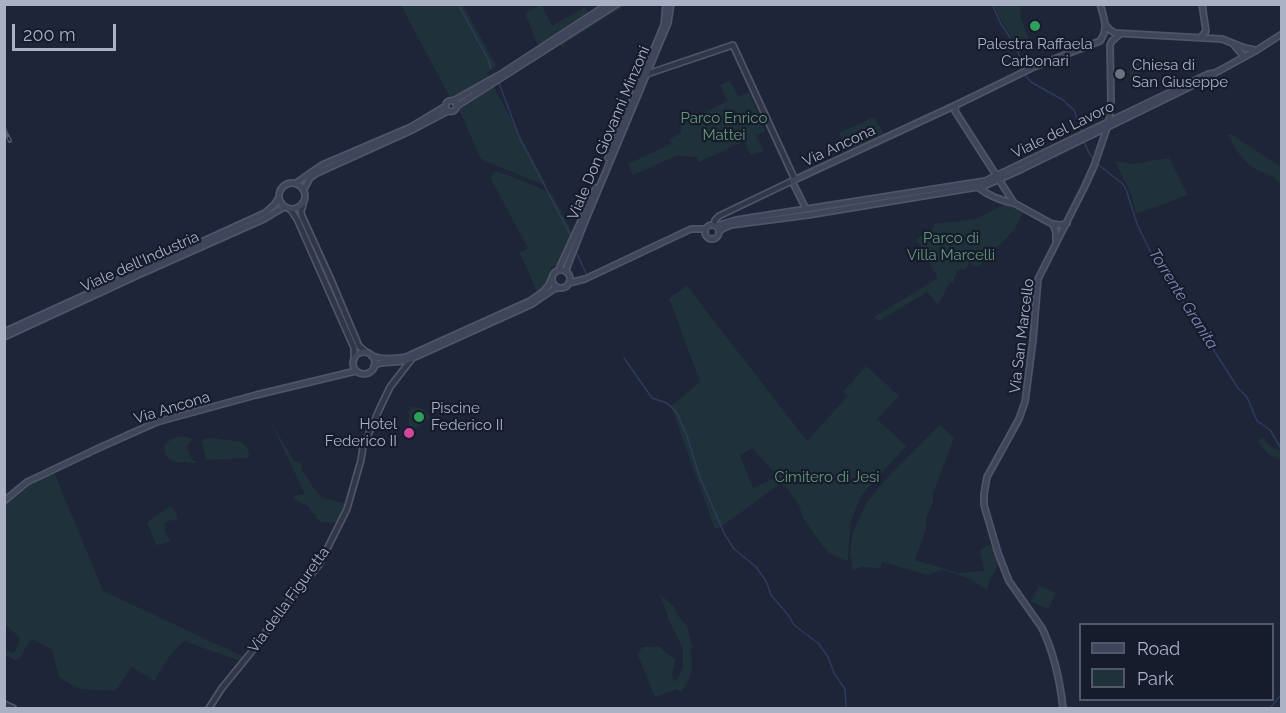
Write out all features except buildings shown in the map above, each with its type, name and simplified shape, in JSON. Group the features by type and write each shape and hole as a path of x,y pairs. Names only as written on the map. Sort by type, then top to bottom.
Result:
{"main road":[{"path":"447,108 454,111 455,104 608,4"},
{"path":"304,189 310,178 317,173 412,130 447,108 448,102 455,104 617,4"},
{"name":"Viale Don Giovanni Minzoni","path":"560,269 661,31 666,18 666,4"},
{"name":"Viale Don Giovanni Minzoni","path":"568,273 568,262 668,23 671,4"},
{"path":"1100,4 1106,31 1100,41 1110,45 1120,34"},
{"path":"1201,37 1205,33 1202,4"},
{"path":"1105,24 1113,32 1120,34 1201,37 1230,41 1245,48 1257,50"},
{"path":"1205,27 1217,39"},
{"path":"1215,73 1281,35"},
{"name":"Via Ancona","path":"794,180 1034,67 1100,41"},
{"path":"1230,41 1244,57"},
{"name":"Via San Marcello","path":"1063,708 1050,645 1042,628 1010,581 1001,562 984,505 984,494 987,477 1019,419 1025,402 1038,279 1094,166 1109,122 1110,45"},
{"name":"Viale del Lavoro","path":"716,227 717,237 707,238 705,231 710,225 724,228 731,225 978,187 1208,74 1215,73"},
{"name":"Viale del Lavoro","path":"1090,133 1107,128 1215,73"},
{"path":"956,105 954,109 1014,203"},
{"path":"296,183 304,189 306,197 303,205 291,210 282,205 279,197 285,185 296,183 322,165 411,127 447,108"},
{"path":"941,112 957,114"},
{"name":"Viale del Lavoro","path":"716,227 736,220 997,178"},
{"path":"794,180 806,209"},
{"path":"978,187 984,192 1014,203 1063,232"},
{"name":"Viale dell'Industria","path":"4,335 265,213 279,197"},
{"name":"Viale dell'Industria","path":"4,335 264,219 285,207"},
{"path":"1054,226 1067,223"},
{"path":"1054,226 1056,244"},
{"path":"551,280 554,286 565,288 569,283 585,279 691,229 705,231"},
{"path":"366,352 381,359 406,357 530,301 543,292 550,284 554,272 560,269 585,279"},
{"path":"568,273 569,283"},
{"name":"Via Ancona","path":"4,501 27,482 157,422 356,371 368,374 374,366 380,363 406,361 532,304 558,288"},
{"name":"Via Ancona","path":"324,379 343,372 360,353 366,352"},
{"path":"372,356 375,361 374,366"},
{"path":"353,360 356,371"}],"street":[{"path":"647,74 733,45 794,180"},
{"name":"Via Ancona","path":"716,227 714,220 719,216 794,180"},
{"path":"303,205 302,216 359,346 366,352"},
{"path":"291,210 354,348 353,360"},
{"path":"732,210 736,220"},
{"name":"Via della Figuretta","path":"208,708 257,645 276,616 319,565 347,509 363,447 383,402 390,387 416,356"},
{"path":"4,704 13,708"}],"green space":[{"path":"401,5 463,5 496,66 487,73 489,77 453,98 448,94"},
{"path":"542,5 552,26 585,7 588,13 538,45 525,13"},
{"path":"619,5 626,5 564,44 564,47 560,45 577,31"},
{"path":"994,5 1020,5 1021,19 1030,42 1018,47"},
{"path":"1130,63 1140,63 1140,81 1130,81"},
{"name":"Parco Enrico Mattei","path":"730,81 738,97 749,92 765,131 756,135 764,151 751,155 744,141 699,162 696,157 676,156 633,175 628,164 671,144 669,139 680,134 680,125 728,101 720,85"},
{"path":"493,85 547,186 481,159 458,107"},
{"path":"874,117 884,134 850,150 847,149 839,133"},
{"path":"1228,135 1232,135 1281,167 1281,184 1249,164 1238,152"},
{"path":"1169,158 1188,195 1136,214 1131,194 1115,161 1133,164"},
{"path":"497,172 552,194 573,233 560,263 552,268 548,281 537,292 520,253 528,248 491,179 493,173"},
{"name":"Parco di Villa Marcelli","path":"1007,203 1024,211 1014,230 989,256 986,256 979,267 969,263 966,269 957,270 953,283 950,282 938,305 927,292 879,321 874,317 938,278 916,239 934,228 933,224 976,219"},
{"path":"687,286 807,441 848,396 843,392 866,366 899,396 877,419 906,446 861,496 850,523 848,561 829,553 822,545 803,518 799,505 777,475 752,448 740,455 753,488 775,478 778,485 715,529 671,406 700,382 669,298"},
{"name":"Piscine Federico II","path":"411,407 422,408 430,417 417,428 409,427"},
{"path":"268,417 294,461 301,462 301,469 315,490 323,498 347,504 340,523 321,522 309,507 294,499 293,496 305,494"},
{"name":"Cimitero di Jesi","path":"940,425 954,438 933,493 933,502 926,518 927,526 915,560 959,573 984,571 980,550 991,544 999,563 987,590 968,578 943,570 928,575 882,562 880,568 862,567 853,570 850,552 853,532 867,502 886,479"},
{"path":"179,437 193,439 187,448 192,459 197,463 172,461 166,456 164,446 171,439"},
{"path":"212,438 241,442 249,453 248,458 206,460 202,440"},
{"path":"1262,438 1275,450 1278,449 1281,453 1281,460 1268,454 1258,442"},
{"path":"53,470 103,591 246,658 243,662 184,641 167,660 155,681 132,667 115,691 81,689 70,684 59,677 52,649 32,639 20,659 15,660 5,654 4,651 15,652 20,638 5,624 5,505 29,484"},
{"path":"171,506 176,512 177,520 172,519 165,523 165,532 170,540 156,545 147,522"},
{"path":"1039,585 1056,593 1048,609 1031,601"},
{"path":"660,594 674,607 687,626 692,647 690,650 692,667 687,683 681,692 677,689 655,697 637,653 643,647 659,647 675,660 672,675 674,681 683,668 683,649"}],"waterway":[{"path":"458,4 491,68"},
{"name":"Torrente Granita","path":"992,4 1001,24 1015,45 1020,66 1025,75 1031,82 1063,100 1074,110 1082,134"},
{"path":"499,83 520,139 571,236"},
{"name":"Torrente Granita","path":"1084,142 1096,163 1123,184 1137,224 1155,261 1238,388 1247,397 1257,421 1270,430 1282,450"},
{"path":"576,252 586,273"},
{"path":"624,358 652,398 667,403 677,413 699,475 724,533 734,549 756,567 766,581 771,595 794,625 819,644 845,689 846,708"},
{"path":"1270,708 1282,694"}],"railway":[{"path":"4,129 10,141"}],"place":[{"name":"Palestra Raffaela Carbonari","path":"1035,26"},
{"name":"Chiesa di San Giuseppe","path":"1120,74"},
{"name":"Piscine Federico II","path":"419,417"},
{"name":"Hotel Federico II","path":"409,433"}]}
